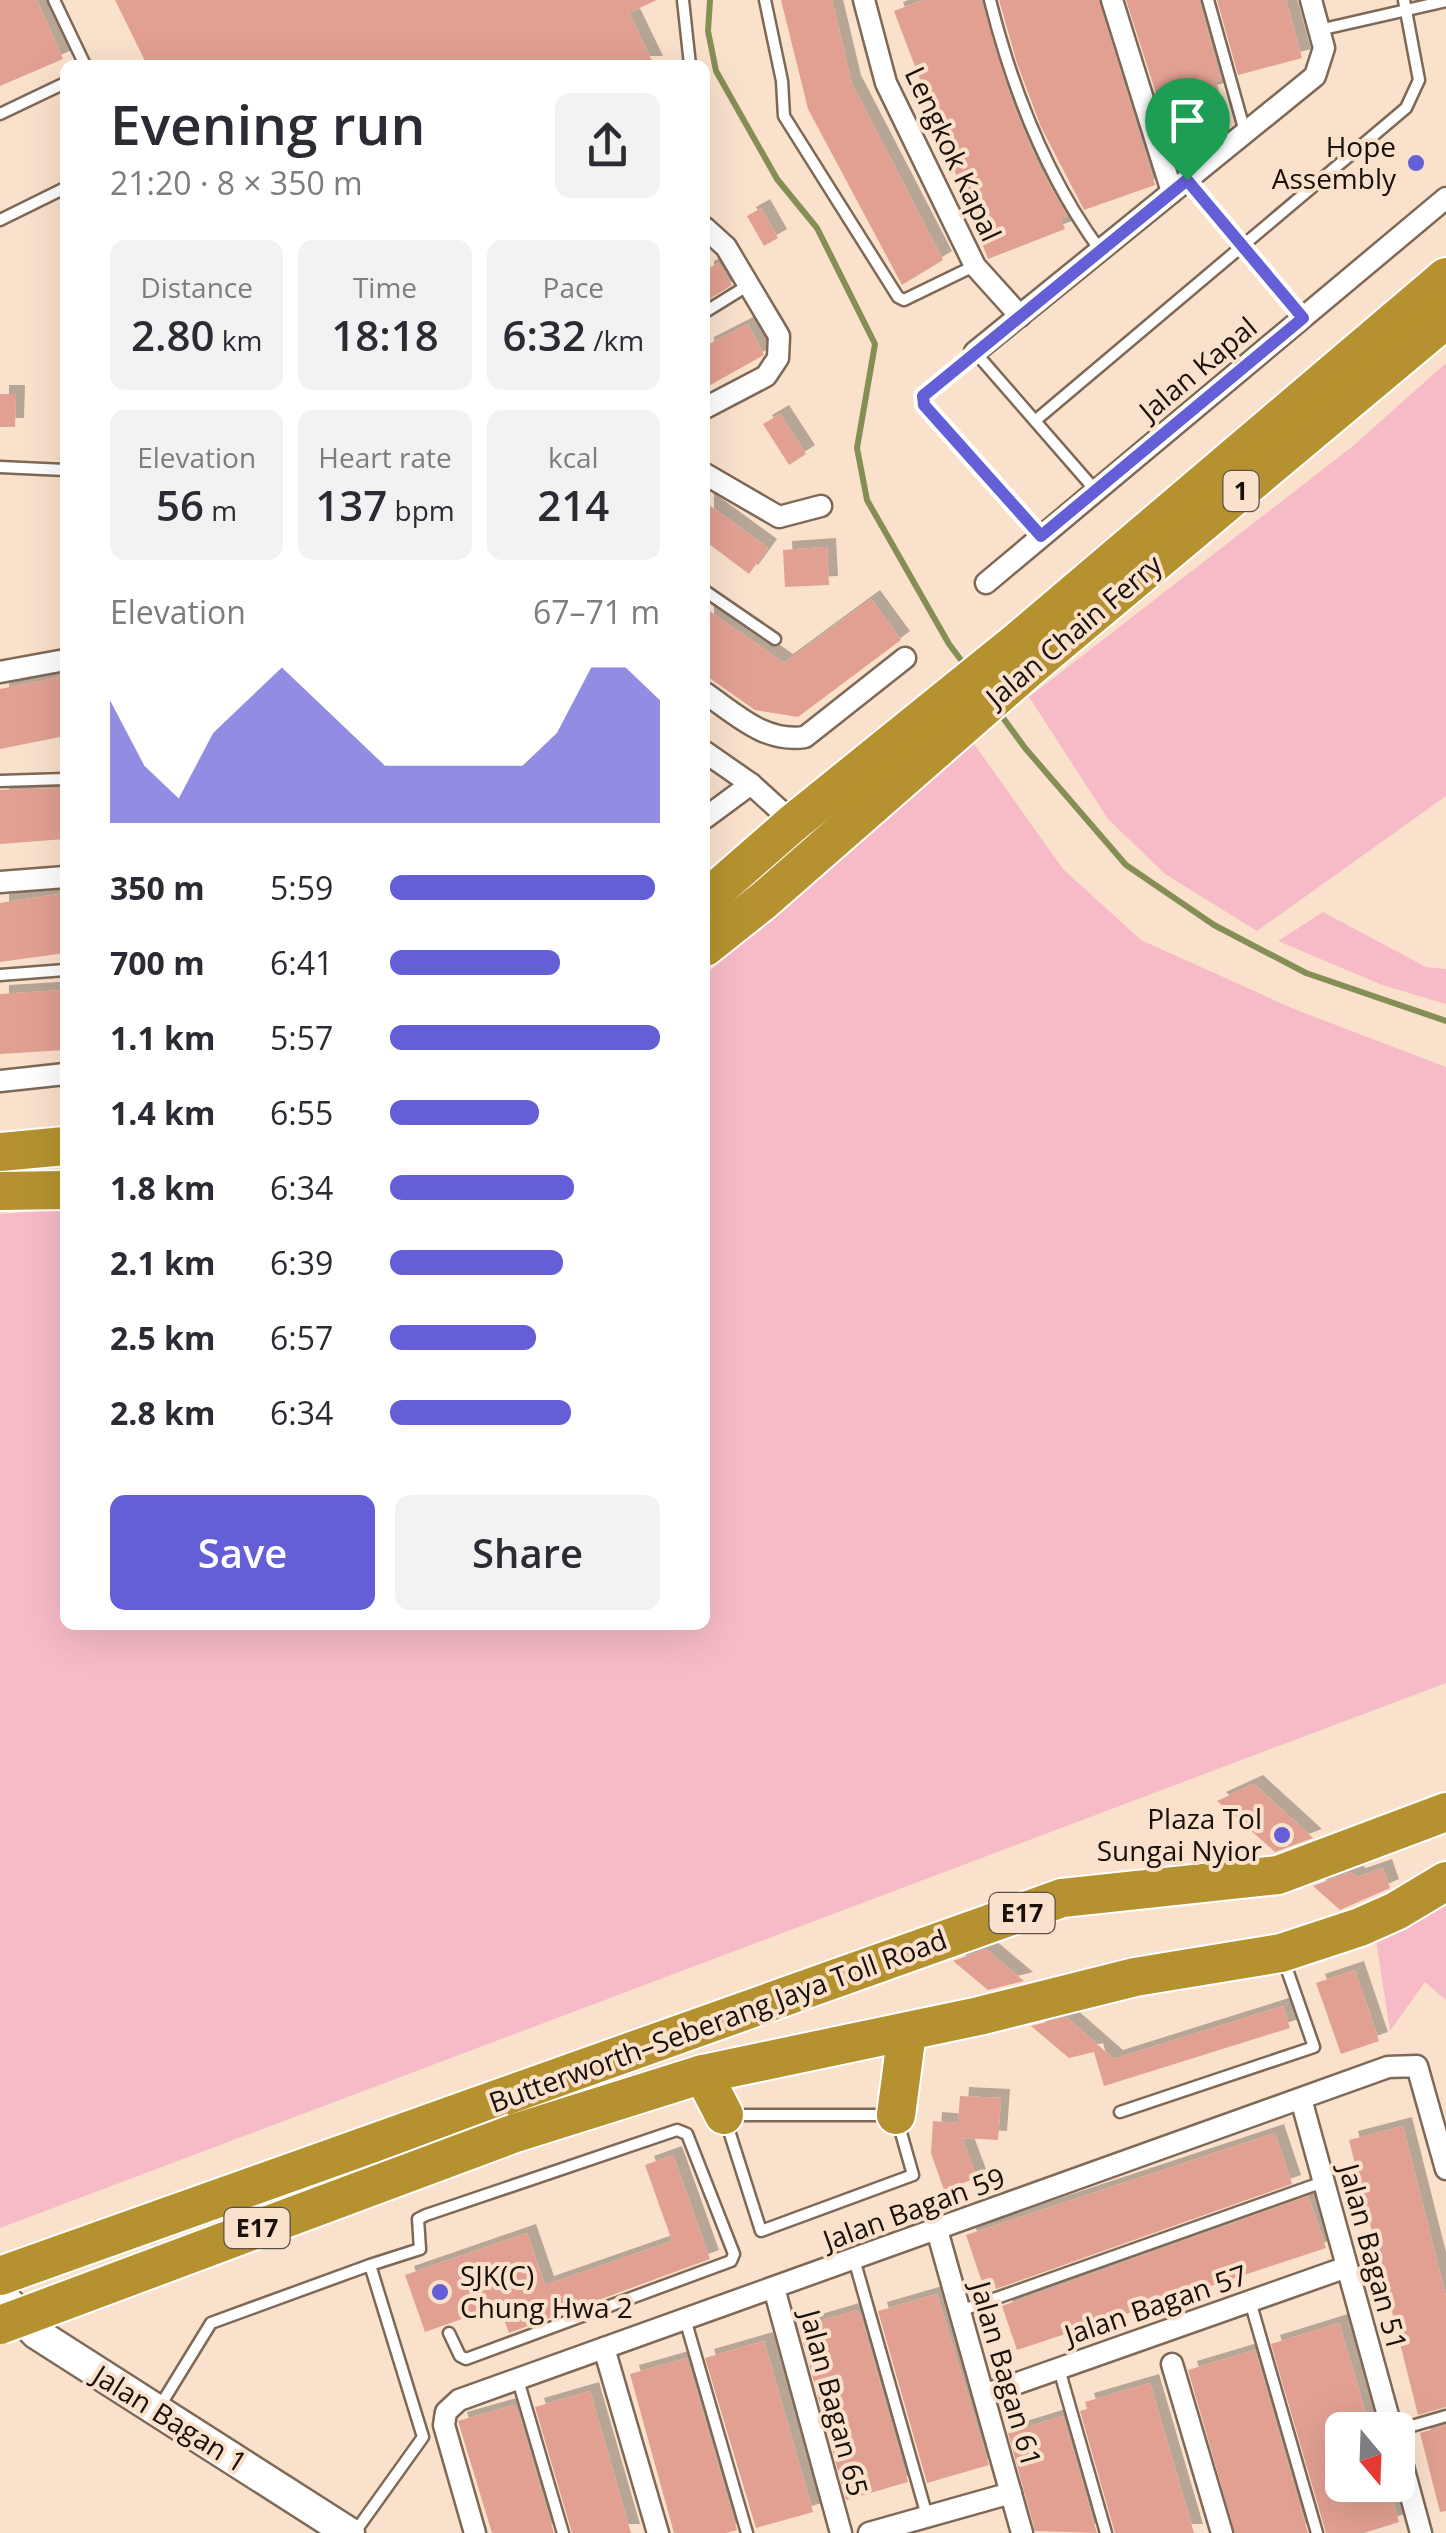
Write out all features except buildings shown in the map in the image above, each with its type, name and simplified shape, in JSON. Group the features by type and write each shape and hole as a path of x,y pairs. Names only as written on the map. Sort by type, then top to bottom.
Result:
{"highway":[{"name":"Jalan Chain Ferry","path":"710,943 764,902 822,848 874,782 1027,652 1446,278"},
{"name":"Jalan Chain Ferry","path":"1027,652 1446,319"},
{"name":"Jalan Chain Ferry","path":"710,896 794,822 874,782"},
{"path":"0,1152 60,1146"},
{"path":"0,1192 60,1190"},
{"name":"Butterworth–Seberang Jaya Toll Road","path":"0,2324 508,2116 1062,1898 1278,1875 1446,1812"},
{"name":"Butterworth–Seberang Jaya Toll Road","path":"0,2276 508,2116 907,2032 1136,1977 1281,1954 1378,1919 1446,1881"},
{"path":"896,2115 907,2032"},
{"path":"703,2074 724,2115"}],"street":[{"name":"Lengkok Kapal","path":"864,0 886,83 975,266 1020,316"},
{"path":"1112,0 1180,186"},
{"path":"975,352 1315,76 1324,48 1311,0"},
{"name":"Jalan Kapal","path":"986,583 1446,198"},
{"path":"710,233 726,247 780,336 778,358 766,376 710,405"},
{"path":"710,477 779,517 821,506"},
{"path":"710,696 768,736 786,740 805,737 904,658"},
{"path":"0,672 60,661"},
{"path":"710,755 751,784 822,848"},
{"path":"710,814 751,784"},
{"path":"0,882 60,877"},
{"path":"0,1081 60,1075"},
{"name":"Jalan Bagan 59","path":"475,2533 444,2425 446,2412 460,2400 1388,2066 1417,2066 1446,2169"},
{"name":"Jalan Bagan 51","path":"1301,2099 1390,2412"},
{"name":"Jalan Bagan 61","path":"937,2230 1022,2533"},
{"name":"Jalan Bagan 57","path":"984,2395 1348,2267"},
{"name":"Jalan Bagan 65","path":"774,2288 841,2533"},
{"name":"Jalan Bagan 1","path":"0,2294 36,2333 352,2533"},
{"path":"604,2348 658,2533"},
{"path":"1172,2364 1222,2533"},
{"path":"869,2533 1011,2493"},
{"path":"1413,2502 1421,2533"}],"lane":[{"path":"54,0 83,60"},
{"path":"684,0 690,60"},
{"path":"765,0 782,81 784,116 898,297 904,300 916,296 975,266"},
{"path":"990,0 1007,66 1069,207 1100,250"},
{"path":"1208,0 1245,133"},
{"path":"1319,30 1405,4 1446,1"},
{"path":"1036,420 1406,108 1419,80 1405,4"},
{"path":"0,114 60,85"},
{"path":"1180,186 1303,318"},
{"path":"0,220 60,190"},
{"path":"710,309 747,286"},
{"path":"1041,536 924,405 923,396 975,352 1096,491"},
{"path":"0,467 60,470"},
{"path":"710,594 775,639"},
{"path":"0,781 60,779"},
{"path":"0,975 60,970"},
{"path":"1120,2112 1314,2047 1281,1954"},
{"path":"724,2115 896,2115 914,2175 761,2231 724,2115"},
{"path":"157,2412 211,2322 420,2249 418,2219 426,2215 678,2130 688,2134 734,2254 731,2261 466,2360 460,2356 450,2333"},
{"path":"960,2312 1324,2181"},
{"path":"854,2259 928,2516"},
{"path":"352,2533 422,2437 370,2265"},
{"path":"1250,2301 1317,2533"},
{"path":"686,2319 747,2533"},
{"path":"1059,2368 1106,2533"},
{"path":"518,2379 563,2533"},
{"path":"1415,2425 1446,2416"}],"shaded area":[{"path":"1446,363 1446,796 1257,931 1165,874 1108,819 1029,697 1353,446"},
{"path":"972,741 1063,869 1141,940 1294,1009 1446,1067 1446,1683 0,2228 0,1214 60,1209 60,1630 710,1630 710,971"},
{"path":"1323,912 1426,967 1446,969 1446,1004 1382,985 1278,941"},
{"path":"1446,1903 1446,2000 1425,1982 1390,2031 1376,1940"}],"waterway":[{"path":"710,0 708,31 716,71 777,179 817,228 875,344 857,448 867,500 949,644 967,668"},
{"path":"998,711 1126,865 1214,925 1306,973 1446,1021"}],"place":[{"name":"Hope Assembly","path":"1416,163"},
{"name":"Plaza Tol Sungai Nyior","path":"1282,1835"},
{"name":"SJK(C) Chung Hwa 2","path":"440,2292"}],"route":[{"path":"1187,180 1303,318 1041,536 924,405 923,396 1187,180"}]}
